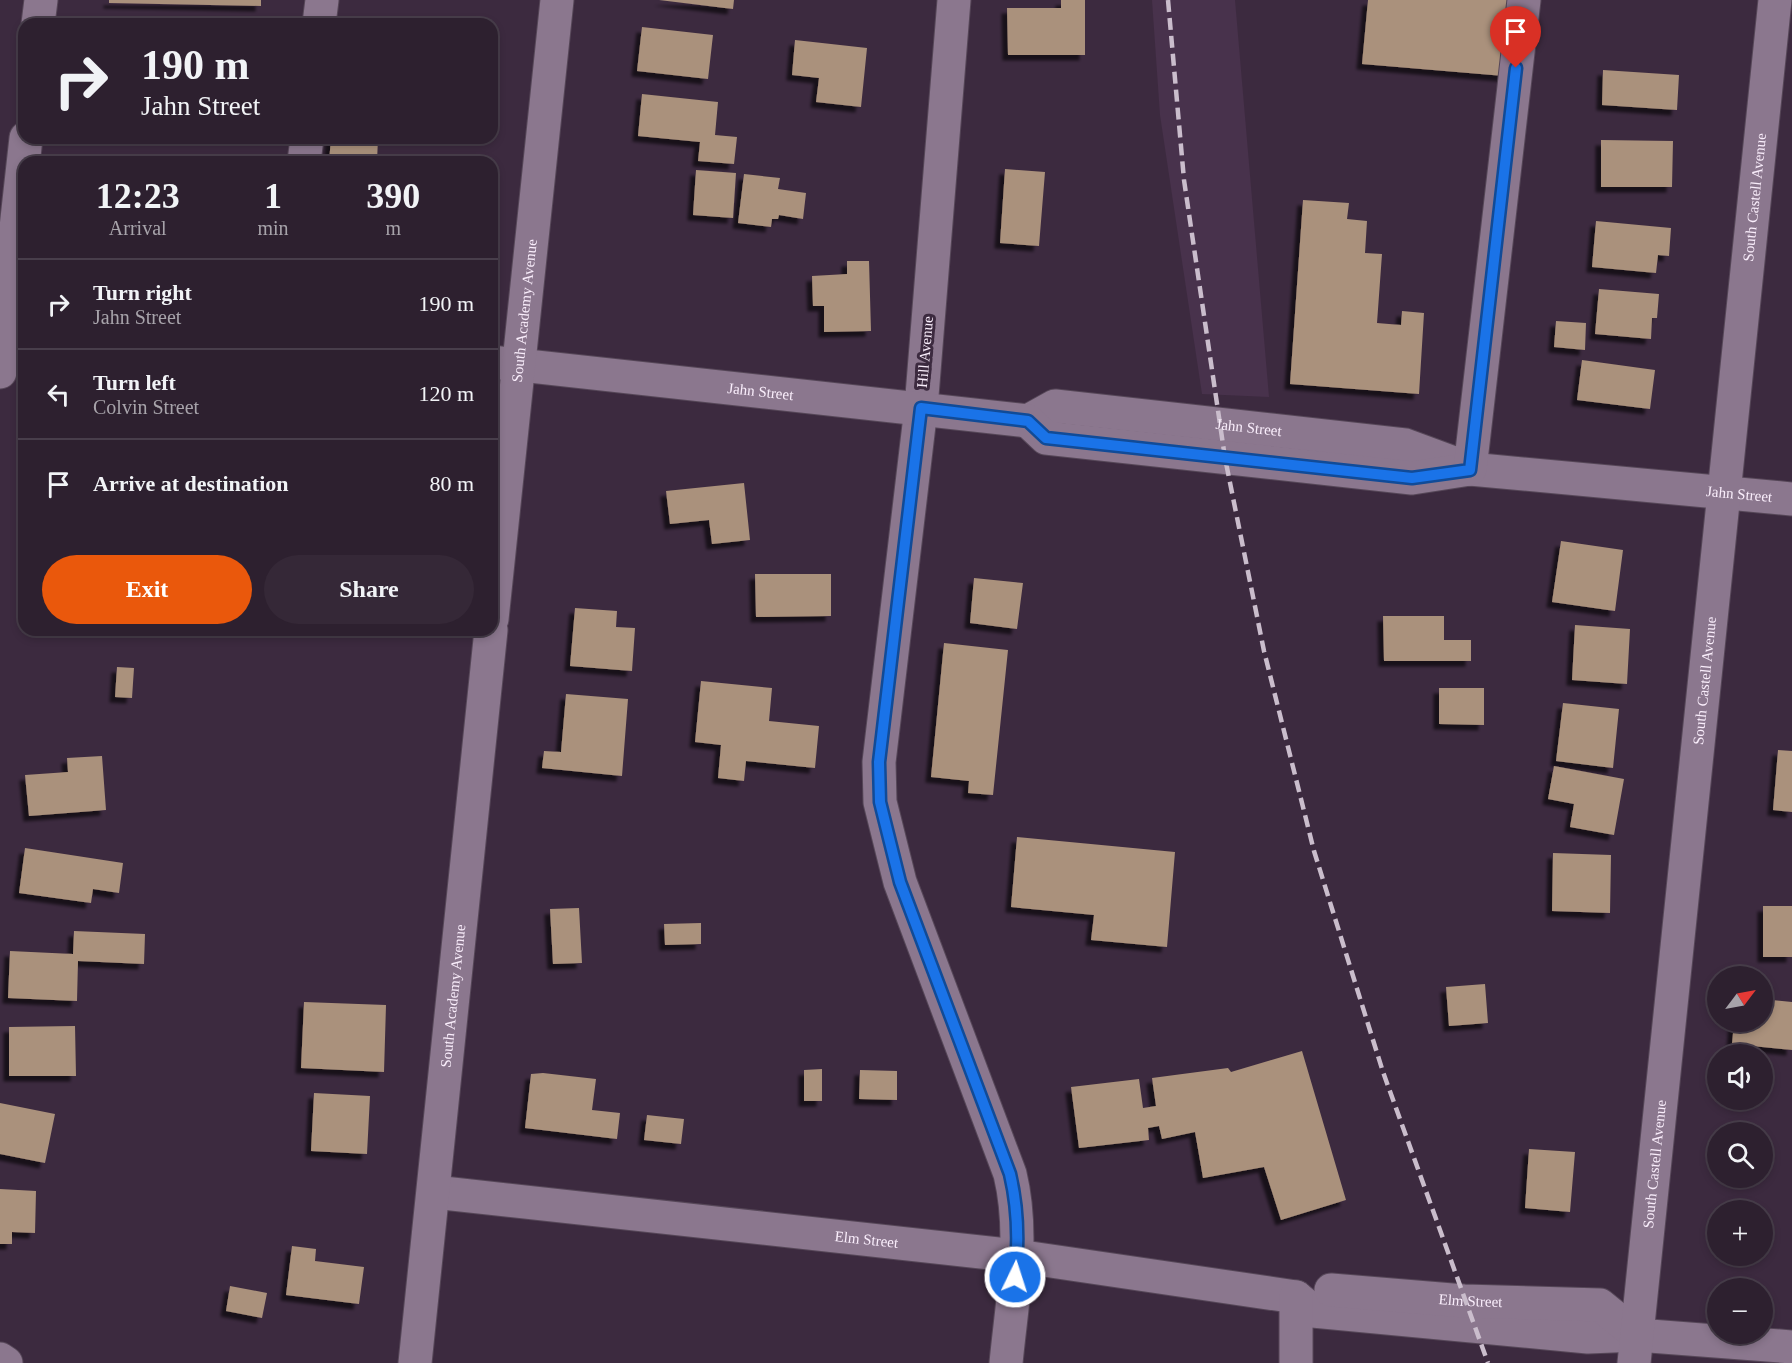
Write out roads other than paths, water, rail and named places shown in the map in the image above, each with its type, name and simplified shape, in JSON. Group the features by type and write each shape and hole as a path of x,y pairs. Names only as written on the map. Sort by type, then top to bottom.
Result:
{"street":[{"path":"40,18 41,0"},
{"path":"320,18 322,0"},
{"name":"South Academy Avenue","path":"498,501 505,363 557,0"},
{"name":"Hill Avenue","path":"954,0 921,408 879,762 880,802 900,882 1010,1174 1016,1197 1017,1256 1006,1363"},
{"path":"1470,470 1524,0"},
{"name":"South Castell Avenue","path":"1636,1349 1774,0"},
{"path":"0,372 14,338 18,271"},
{"name":"Jahn Street","path":"505,363 1028,421 1046,438 1237,460 1412,478 1470,470 1792,499"},
{"name":"South Academy Avenue","path":"415,1363 490,636"},
{"name":"Elm Street","path":"434,1192 1017,1256 1296,1297 1313,1311 1588,1337 1636,1349 1792,1347"},
{"path":"1296,1297 1296,1363"},
{"path":"0,1359 6,1363"}],"railway":[{"path":"1168,0 1184,180 1225,458 1264,651 1314,851 1383,1072 1488,1363"}]}
